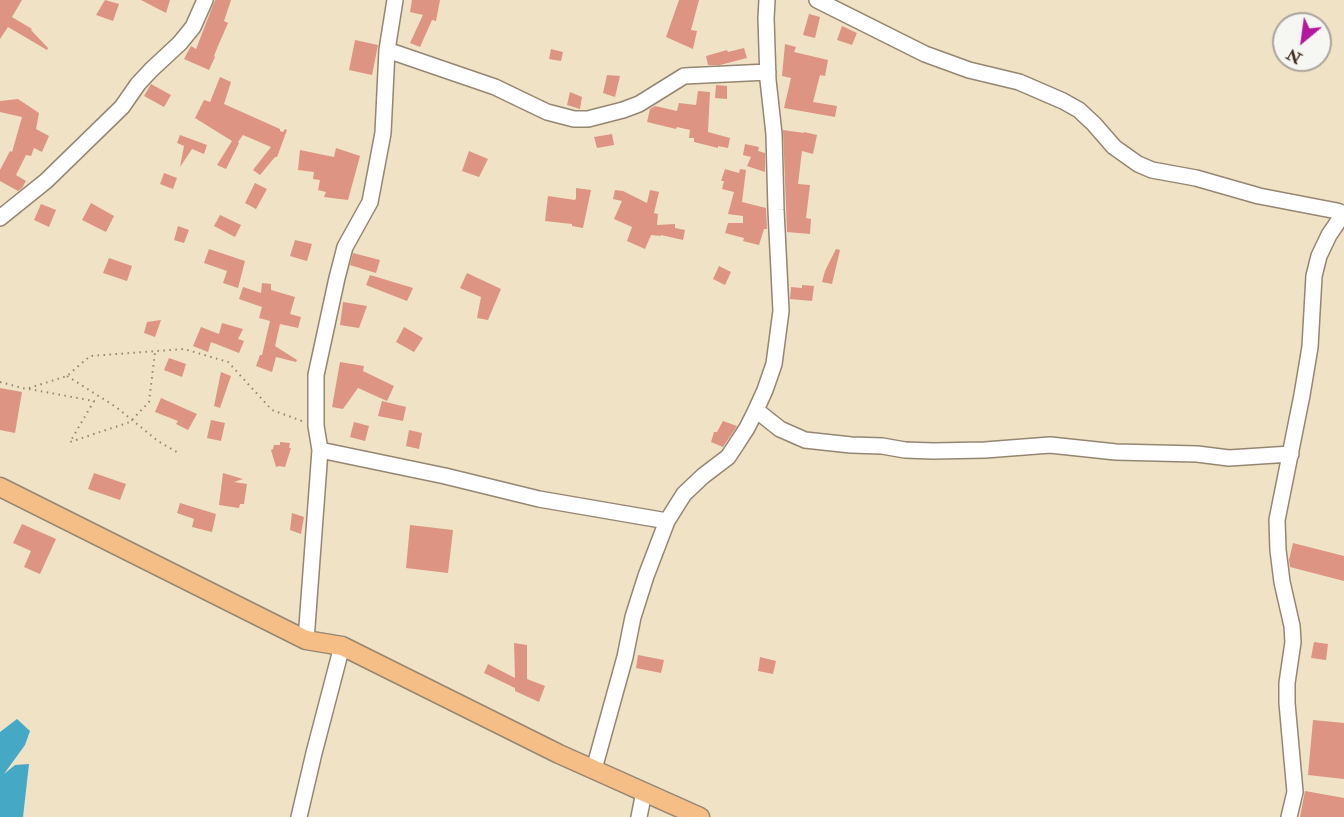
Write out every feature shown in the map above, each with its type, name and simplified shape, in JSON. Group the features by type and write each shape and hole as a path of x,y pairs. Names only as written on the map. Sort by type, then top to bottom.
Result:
{"main road":[{"path":"0,487 306,640 342,646 559,754 700,817"}],"street":[{"path":"0,218 46,181 122,107 138,84 193,27 205,0"},
{"path":"306,640 320,450 316,426 316,375 345,247 370,202 382,133 387,50 395,0"},
{"path":"594,769 625,657 633,617 667,521 684,494 728,457 756,410 774,364 781,311 774,134 768,72 767,0"},
{"path":"817,0 925,54 969,70 1019,82 1063,101 1079,110 1114,147 1138,164 1152,170 1196,178 1259,196 1344,213 1319,256 1314,276 1310,347 1277,520 1282,582 1292,626 1293,642 1287,684 1294,792 1289,817"},
{"path":"387,50 495,87 546,111 574,119 588,119 639,104 688,75 768,72"},
{"path":"756,410 780,429 805,440 851,446 882,446 933,451 1050,445 1096,451 1197,453 1228,458 1291,454"},
{"path":"320,450 445,476 539,500 667,521"},
{"path":"299,817 342,646"},
{"path":"639,817 644,792"}],"path":[{"path":"27,389 67,376 90,356 184,349 228,362 272,410 316,426"},
{"path":"0,382 94,401 70,442 130,422 150,402 155,351"},
{"path":"67,376 116,406 158,441 180,454"}],"water":[{"path":"17,719 30,731 25,745 4,774 15,765 29,764 23,817 0,817 0,732"}],"building":[{"path":"0,0 22,0 12,17 32,29 48,48 47,50 8,27 0,39"},
{"path":"105,0 119,4 113,21 96,15"},
{"path":"141,0 170,0 166,13"},
{"path":"215,0 231,0 224,21 228,23 209,70 184,59 191,46 196,49"},
{"path":"412,0 440,0 436,21 432,20 420,47 410,43 423,15 410,12"},
{"path":"679,0 699,0 691,30 697,31 693,49 666,37"},
{"path":"809,14 820,17 815,38 803,35"},
{"path":"842,26 857,33 852,45 837,40"},
{"path":"355,40 378,45 372,75 349,70"},
{"path":"785,44 796,47 794,52 828,60 825,76 820,75 813,102 837,106 835,117 784,108 791,78 782,76"},
{"path":"744,48 747,58 720,65 708,65 706,56"},
{"path":"551,49 563,52 561,61 549,59"},
{"path":"607,75 620,76 615,97 603,93"},
{"path":"220,77 231,82 224,104 280,129 280,131 287,130 277,157 260,175 253,170 271,147 243,135 226,169 217,165 232,141 195,118 204,100 210,102"},
{"path":"151,84 171,95 164,107 144,96"},
{"path":"716,85 727,86 727,99 715,98"},
{"path":"698,91 710,92 708,132 730,138 728,148 694,142 694,138 689,138 690,130 647,122 650,109 655,106 677,111 679,103 696,105"},
{"path":"570,92 582,97 580,109 567,105"},
{"path":"18,99 39,113 36,129 49,136 42,152 34,148 31,156 26,155 16,175 26,181 18,191 0,181 0,170 10,151 12,152 22,117 0,112 0,101"},
{"path":"783,130 817,135 813,154 802,151 798,184 810,185 806,218 811,219 810,234 787,232"},
{"path":"612,134 614,145 597,148 594,137"},
{"path":"180,135 207,145 204,154 192,149 180,167 184,146 177,143"},
{"path":"745,144 759,147 758,151 765,153 765,172 747,166 751,157 743,155"},
{"path":"336,148 360,156 348,200 324,197 326,192 318,190 320,180 313,179 314,172 298,170 300,150 334,157"},
{"path":"469,151 488,159 479,177 462,171"},
{"path":"725,169 739,173 740,169 746,170 742,202 766,208 767,229 764,229 759,245 725,233 728,223 743,223 743,216 728,214 734,192 722,189 724,181 721,181"},
{"path":"164,173 177,178 173,189 160,184"},
{"path":"255,183 267,189 256,209 245,203"},
{"path":"576,188 591,190 583,228 572,226 572,224 545,221 548,196 575,200"},
{"path":"615,190 623,191 647,203 650,190 659,192 654,213 658,214 657,225 675,224 675,228 685,230 683,240 651,235 645,249 627,241 632,227 614,219 622,201 613,199"},
{"path":"91,203 114,216 106,232 82,220"},
{"path":"41,204 56,210 49,227 34,220"},
{"path":"220,215 241,225 235,237 214,226"},
{"path":"178,226 189,230 184,243 174,240"},
{"path":"295,240 312,244 307,261 290,256"},
{"path":"209,249 245,261 238,288 223,283 227,271 204,263"},
{"path":"836,249 840,250 832,284 822,282 825,271"},
{"path":"353,253 380,260 376,273 350,265"},
{"path":"109,258 132,266 127,281 103,273"},
{"path":"719,266 731,272 725,285 713,279"},
{"path":"467,273 501,289 488,320 477,318 481,297 460,288"},
{"path":"370,275 413,288 407,301 366,285"},
{"path":"262,283 271,284 271,290 295,297 290,314 301,317 298,328 280,324 275,346 297,360 296,362 276,357 272,372 256,366 262,355 270,321 259,318 262,307 239,299 243,287 261,293"},
{"path":"802,285 814,286 812,301 790,299 791,287 802,288"},
{"path":"343,302 367,306 359,328 340,325"},
{"path":"161,320 155,337 144,333 147,322"},
{"path":"222,323 243,329 238,339 244,341 239,353 211,342 208,352 193,346 201,327 219,334"},
{"path":"404,327 423,338 414,352 396,342"},
{"path":"169,358 186,364 182,377 164,370"},
{"path":"340,362 364,366 363,371 394,386 387,401 358,388 343,409 332,407"},
{"path":"221,372 231,376 220,408 214,406"},
{"path":"0,388 22,392 15,433 0,430"},
{"path":"161,398 197,414 188,430 176,424 178,421 155,412"},
{"path":"382,401 406,407 403,421 378,416"},
{"path":"211,420 225,423 221,441 207,438"},
{"path":"723,421 737,426 723,447 711,442 714,432 717,432"},
{"path":"354,422 369,426 365,441 350,437"},
{"path":"409,430 422,433 419,449 406,446"},
{"path":"280,442 290,443 289,448 291,448 285,467 276,467 271,450 274,445 280,445"},
{"path":"94,473 126,484 120,500 88,489"},
{"path":"223,473 243,479 234,482 247,484 244,504 240,504 239,508 219,505"},
{"path":"180,503 216,514 212,532 192,527 194,519 177,513"},
{"path":"292,513 304,517 301,534 290,530"},
{"path":"22,524 56,539 40,574 24,567 31,551 13,543"},
{"path":"410,525 453,530 448,573 406,568"},
{"path":"1293,543 1344,556 1344,581 1290,567 1289,560"},
{"path":"1314,642 1328,644 1326,660 1311,658"},
{"path":"514,643 527,645 527,679 545,686 539,702 484,673 488,664 515,678"},
{"path":"638,655 664,660 661,673 636,668"},
{"path":"760,657 776,661 773,674 758,671"},
{"path":"1313,720 1344,723 1344,779 1308,775"},
{"path":"1305,791 1344,798 1344,817 1300,817"}]}
